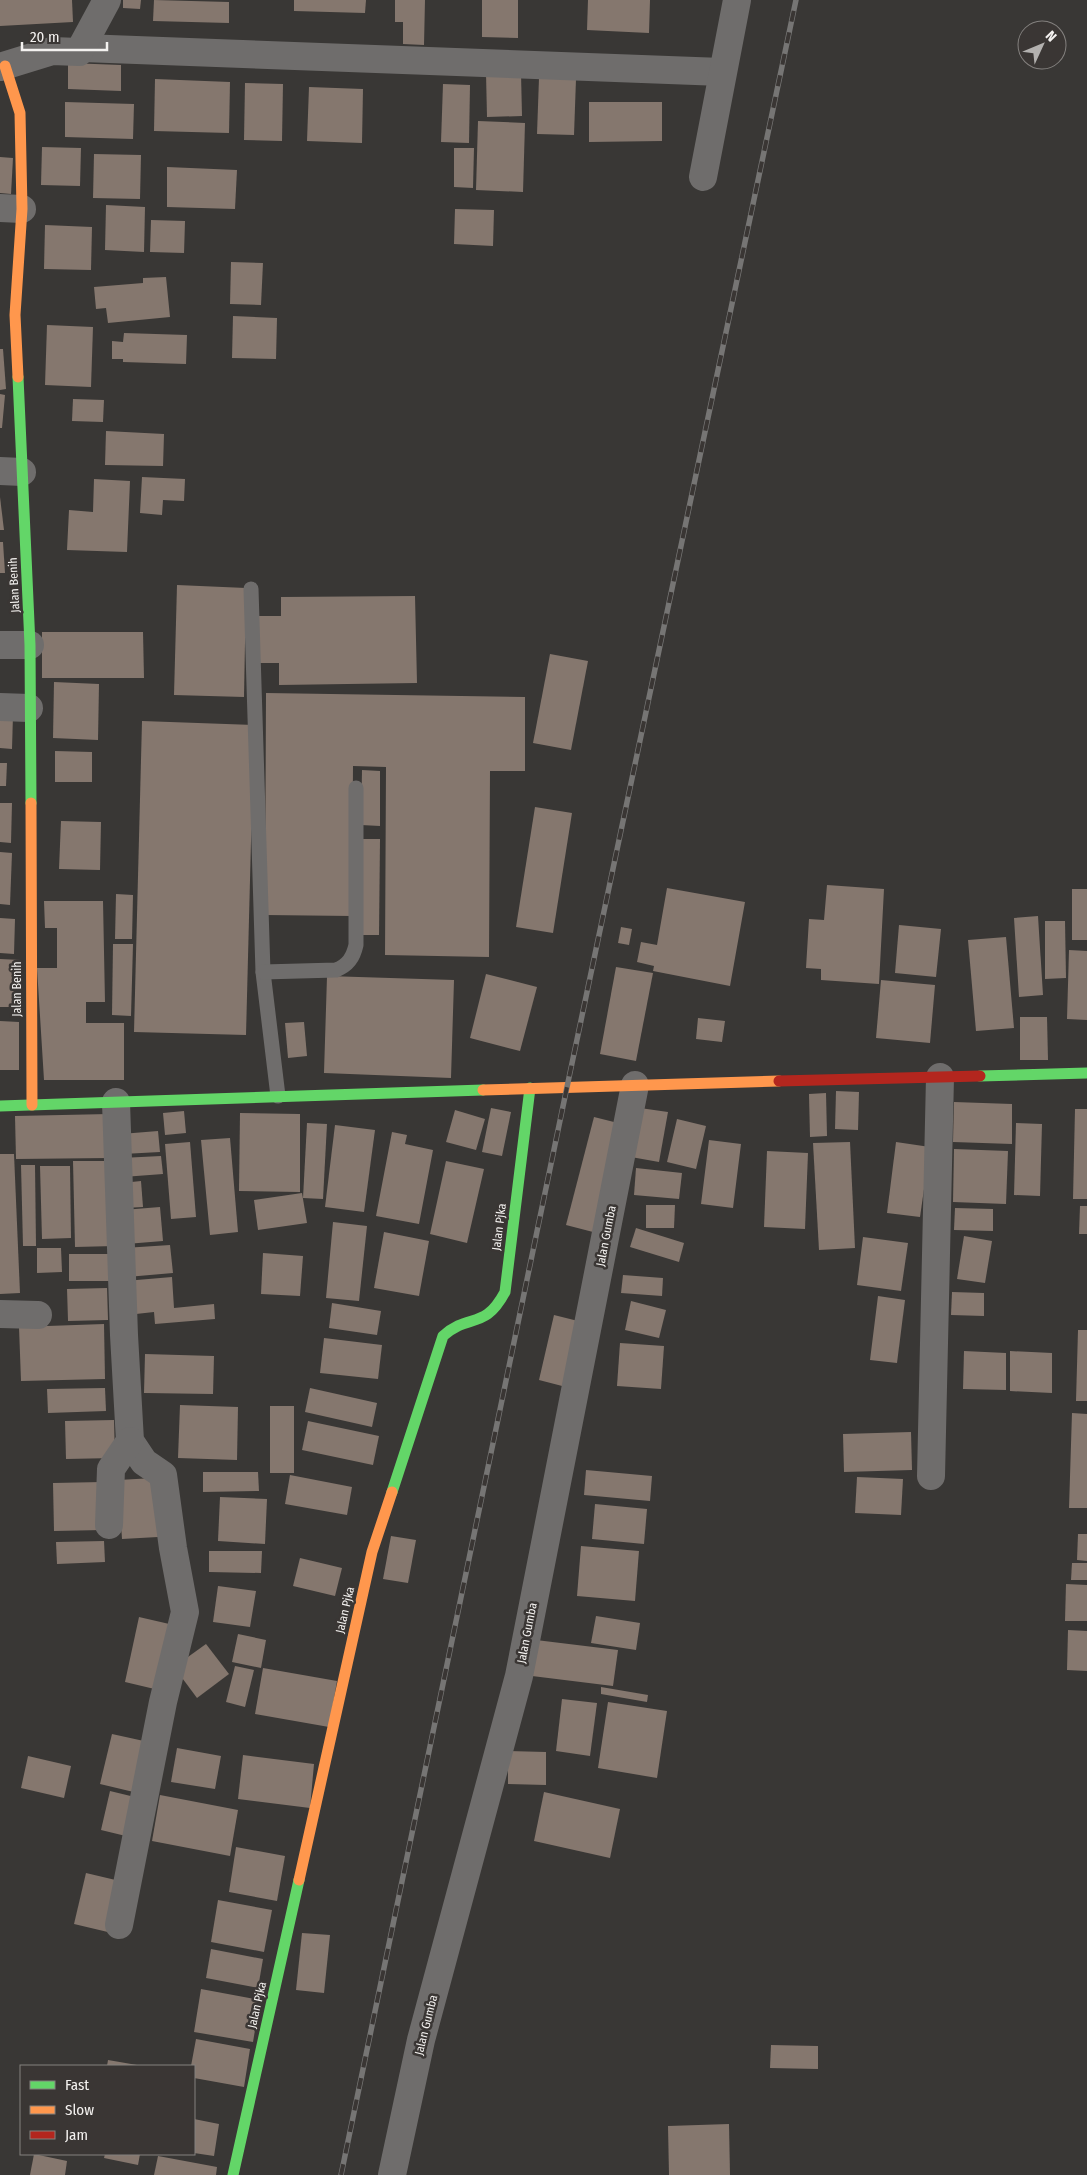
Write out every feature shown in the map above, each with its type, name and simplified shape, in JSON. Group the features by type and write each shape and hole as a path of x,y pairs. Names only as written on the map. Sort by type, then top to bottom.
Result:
{"street":[{"path":"3,67 52,51 80,52 107,0"},
{"path":"703,177 737,0"},
{"path":"83,48 722,72"},
{"name":"Jalan Benih","path":"3,67 20,113 11,209 15,316 11,472 30,645 32,1105"},
{"path":"0,644 30,645"},
{"path":"0,707 29,708"},
{"path":"0,1106 530,1088 1087,1073"},
{"path":"931,1476 940,1077"},
{"name":"Jalan Gumba","path":"392,2175 421,2040 519,1676 635,1085"},
{"name":"Jalan Pjka","path":"233,2175 372,1552 443,1336 456,1326 482,1320 492,1315 505,1292 530,1088"},
{"path":"116,1102 124,1336 130,1441 144,1462 163,1475 173,1548 185,1612 163,1702 120,1925"},
{"path":"0,1314 38,1315"},
{"path":"109,1525 111,1469 130,1441"}],"lane":[{"path":"251,589 263,972 278,1096"},
{"path":"263,972 336,970 344,967 354,955 356,945 356,788"}],"building":[{"path":"0,0 72,0 73,22 0,26"},
{"path":"123,0 141,0 140,9 123,8"},
{"path":"154,0 229,2 229,23 153,21"},
{"path":"294,0 366,0 365,13 294,11"},
{"path":"395,0 425,0 424,45 403,44 403,22 395,22"},
{"path":"482,0 518,0 518,38 482,37"},
{"path":"588,0 650,0 649,33 587,30"},
{"path":"68,63 121,65 121,91 68,89"},
{"path":"486,73 521,73 522,116 487,117"},
{"path":"539,78 576,79 574,135 537,134"},
{"path":"155,79 230,82 229,133 154,131"},
{"path":"245,83 283,84 282,141 244,140"},
{"path":"443,84 470,85 469,143 441,142"},
{"path":"309,87 363,89 362,143 307,141"},
{"path":"65,102 134,104 133,139 65,137"},
{"path":"589,102 662,102 662,141 589,142"},
{"path":"478,121 525,123 523,192 476,190"},
{"path":"42,147 81,148 80,186 41,185"},
{"path":"454,148 474,148 473,188 454,187"},
{"path":"94,154 141,155 140,199 93,198"},
{"path":"0,157 13,158 11,194 0,193"},
{"path":"167,167 237,170 235,209 167,207"},
{"path":"106,205 145,207 144,252 105,250"},
{"path":"455,209 494,210 493,246 454,244"},
{"path":"151,220 185,221 184,253 150,252"},
{"path":"45,225 92,227 91,270 44,269"},
{"path":"231,262 263,263 261,305 230,304"},
{"path":"166,277 170,317 108,323 106,308 96,309 94,287 143,283 143,278"},
{"path":"233,316 277,318 276,359 232,358"},
{"path":"47,325 93,327 91,387 45,385"},
{"path":"124,333 187,335 186,364 123,362 123,359 112,359 112,341 123,342"},
{"path":"0,349 3,349 6,389 0,390"},
{"path":"0,394 5,395 2,428 0,428"},
{"path":"73,399 104,400 103,422 72,421"},
{"path":"106,431 164,434 163,466 105,465"},
{"path":"142,477 185,479 184,501 163,500 162,515 140,513"},
{"path":"94,479 130,481 127,552 67,550 69,510 93,512"},
{"path":"0,497 4,530 0,530"},
{"path":"0,542 3,542 5,573 0,573"},
{"path":"177,585 246,588 244,697 174,695"},
{"path":"415,596 417,683 279,685 279,663 258,663 257,616 281,616 281,597"},
{"path":"42,632 143,632 144,678 42,678"},
{"path":"550,654 588,661 571,750 533,743"},
{"path":"54,682 99,684 98,740 53,738"},
{"path":"266,693 525,697 525,771 490,771 489,957 385,955 386,767 353,766 352,916 265,915"},
{"path":"0,715 13,715 12,749 0,748"},
{"path":"142,721 254,725 246,1035 134,1032"},
{"path":"55,751 92,752 92,782 55,782"},
{"path":"0,763 7,763 6,786 0,786"},
{"path":"362,770 380,771 380,826 361,825"},
{"path":"0,803 12,803 11,843 0,842"},
{"path":"535,807 572,813 553,933 516,927"},
{"path":"61,821 101,822 100,870 59,869"},
{"path":"360,839 380,839 379,935 359,935"},
{"path":"0,852 12,853 10,905 0,904"},
{"path":"827,885 884,889 879,984 821,980 821,969 806,968 809,919 824,920"},
{"path":"667,888 745,902 730,986 653,971 654,966 637,962 641,942 657,945"},
{"path":"1072,889 1087,889 1087,940 1072,940"},
{"path":"116,894 133,895 132,939 115,939"},
{"path":"44,901 103,901 105,1002 86,1002 86,1023 124,1023 124,1080 44,1080 37,968 57,968 57,928 45,928"},
{"path":"1038,916 1043,995 1019,997 1014,918"},
{"path":"0,918 15,919 14,954 0,953"},
{"path":"1045,921 1065,921 1066,978 1045,979"},
{"path":"899,925 941,929 936,977 895,973"},
{"path":"621,927 632,929 629,945 618,943"},
{"path":"1006,937 1014,1028 976,1031 968,940"},
{"path":"113,944 133,944 131,1016 112,1015"},
{"path":"1069,950 1087,951 1087,1020 1067,1019"},
{"path":"0,959 21,960 20,1007 0,1007"},
{"path":"616,967 653,973 636,1061 600,1054"},
{"path":"486,974 537,987 520,1051 470,1038"},
{"path":"327,976 454,980 451,1078 324,1073"},
{"path":"881,980 935,985 930,1043 876,1038"},
{"path":"1020,1017 1047,1017 1048,1060 1020,1060"},
{"path":"698,1018 725,1021 722,1042 696,1039"},
{"path":"0,1021 19,1022 19,1070 0,1070"},
{"path":"304,1022 307,1056 288,1058 285,1023"},
{"path":"836,1091 859,1092 858,1130 835,1129"},
{"path":"826,1093 827,1136 810,1137 809,1094"},
{"path":"954,1102 1012,1104 1012,1144 953,1142"},
{"path":"491,1108 511,1112 502,1156 482,1152"},
{"path":"640,1108 668,1112 659,1162 631,1157"},
{"path":"1075,1109 1087,1109 1087,1199 1073,1199"},
{"path":"455,1110 485,1119 476,1150 446,1142"},
{"path":"184,1111 186,1133 165,1135 163,1113"},
{"path":"240,1113 300,1114 300,1192 239,1191"},
{"path":"109,1114 110,1158 16,1159 15,1116"},
{"path":"594,1117 622,1124 593,1232 566,1225"},
{"path":"677,1119 706,1126 696,1169 667,1162"},
{"path":"307,1123 327,1124 323,1199 303,1198"},
{"path":"1016,1123 1042,1124 1040,1196 1014,1195"},
{"path":"335,1125 375,1130 364,1212 325,1207"},
{"path":"158,1131 160,1152 123,1154 121,1134"},
{"path":"392,1132 407,1135 405,1144 433,1150 419,1224 376,1216"},
{"path":"230,1138 238,1232 210,1235 201,1140"},
{"path":"709,1140 741,1144 733,1208 701,1204"},
{"path":"190,1142 196,1217 171,1219 165,1144"},
{"path":"850,1142 855,1248 819,1250 813,1143"},
{"path":"896,1142 930,1147 920,1217 887,1213"},
{"path":"954,1149 1008,1151 1006,1204 953,1202"},
{"path":"767,1151 808,1153 805,1229 764,1227"},
{"path":"0,1154 14,1154 20,1293 0,1294"},
{"path":"161,1156 163,1174 123,1177 121,1158"},
{"path":"73,1161 113,1161 115,1246 75,1247"},
{"path":"446,1161 484,1169 467,1243 430,1234"},
{"path":"21,1165 35,1165 36,1246 23,1246"},
{"path":"40,1166 70,1166 71,1238 42,1239"},
{"path":"636,1168 682,1173 679,1199 634,1195"},
{"path":"141,1181 143,1207 124,1208 122,1183"},
{"path":"302,1193 307,1223 258,1230 254,1200"},
{"path":"646,1205 675,1205 674,1228 646,1228"},
{"path":"1080,1206 1087,1206 1087,1234 1079,1234"},
{"path":"160,1207 163,1241 126,1244 123,1210"},
{"path":"955,1208 993,1209 993,1231 954,1230"},
{"path":"333,1222 367,1226 359,1301 326,1298"},
{"path":"636,1228 684,1243 679,1262 630,1247"},
{"path":"384,1232 429,1241 419,1296 374,1288"},
{"path":"964,1236 992,1241 985,1283 957,1279"},
{"path":"863,1237 908,1243 901,1291 857,1285"},
{"path":"170,1245 173,1273 127,1277 124,1248"},
{"path":"37,1248 61,1248 62,1272 37,1273"},
{"path":"263,1253 303,1256 300,1296 261,1294"},
{"path":"69,1254 112,1254 113,1281 69,1281"},
{"path":"623,1275 663,1278 662,1296 621,1293"},
{"path":"172,1277 174,1308 214,1304 215,1319 155,1324 154,1312 127,1315 125,1281"},
{"path":"107,1288 108,1320 68,1321 67,1289"},
{"path":"952,1292 984,1293 984,1316 951,1315"},
{"path":"878,1296 905,1300 897,1363 870,1360"},
{"path":"631,1301 666,1310 659,1338 625,1330"},
{"path":"332,1303 381,1311 377,1335 329,1328"},
{"path":"554,1315 582,1322 566,1387 539,1380"},
{"path":"104,1324 105,1379 21,1381 19,1327"},
{"path":"1078,1330 1087,1330 1087,1401 1076,1401"},
{"path":"324,1338 382,1345 378,1379 320,1373"},
{"path":"620,1343 664,1346 661,1389 617,1386"},
{"path":"964,1351 1006,1353 1006,1390 963,1389"},
{"path":"1010,1351 1052,1353 1052,1393 1010,1391"},
{"path":"145,1354 214,1356 213,1394 144,1393"},
{"path":"105,1388 106,1411 48,1413 47,1389"},
{"path":"310,1388 377,1403 372,1427 305,1412"},
{"path":"180,1405 238,1407 237,1460 178,1458"},
{"path":"270,1406 294,1406 294,1473 270,1473"},
{"path":"1072,1413 1087,1414 1087,1508 1069,1508"},
{"path":"114,1420 115,1458 66,1459 65,1421"},
{"path":"308,1421 379,1436 373,1465 302,1450"},
{"path":"911,1432 912,1470 844,1472 843,1434"},
{"path":"586,1470 652,1476 650,1501 584,1495"},
{"path":"203,1472 258,1472 259,1491 203,1492"},
{"path":"290,1475 352,1487 347,1515 285,1504"},
{"path":"857,1477 903,1479 901,1515 855,1513"},
{"path":"154,1478 158,1537 122,1539 118,1480"},
{"path":"102,1482 103,1530 54,1531 53,1483"},
{"path":"220,1497 267,1499 265,1544 218,1541"},
{"path":"595,1504 647,1509 644,1544 592,1539"},
{"path":"1078,1534 1087,1534 1087,1561 1077,1560"},
{"path":"391,1536 416,1540 408,1583 383,1579"},
{"path":"104,1541 105,1562 57,1564 56,1542"},
{"path":"581,1546 639,1551 635,1601 577,1596"},
{"path":"209,1551 262,1551 261,1573 209,1572"},
{"path":"300,1558 342,1568 335,1596 293,1586"},
{"path":"1072,1563 1087,1563 1087,1580 1071,1580"},
{"path":"1066,1584 1087,1585 1087,1621 1065,1621"},
{"path":"218,1586 256,1591 250,1627 213,1622"},
{"path":"596,1616 640,1623 636,1650 591,1643"},
{"path":"139,1617 178,1626 163,1691 125,1682"},
{"path":"1068,1630 1087,1631 1087,1671 1067,1670"},
{"path":"238,1634 266,1640 261,1668 232,1662"},
{"path":"536,1640 618,1650 613,1686 532,1676"},
{"path":"206,1644 229,1674 197,1698 174,1667"},
{"path":"235,1666 254,1670 245,1707 226,1702"},
{"path":"263,1668 337,1681 329,1727 255,1714"},
{"path":"601,1687 648,1695 647,1702 601,1694"},
{"path":"562,1699 597,1703 590,1756 556,1751"},
{"path":"608,1702 667,1711 657,1778 598,1768"},
{"path":"112,1734 153,1743 142,1794 100,1784"},
{"path":"177,1748 221,1756 215,1789 171,1782"},
{"path":"508,1751 546,1752 546,1785 508,1784"},
{"path":"243,1755 314,1764 310,1808 238,1799"},
{"path":"28,1756 71,1766 64,1798 21,1788"},
{"path":"110,1791 143,1799 134,1838 101,1830"},
{"path":"544,1792 620,1809 610,1858 534,1841"},
{"path":"160,1795 238,1810 230,1856 152,1841"},
{"path":"236,1847 285,1856 277,1901 229,1892"},
{"path":"86,1873 124,1882 112,1933 74,1924"},
{"path":"218,1900 272,1910 264,1952 211,1942"},
{"path":"302,1933 330,1935 324,1993 296,1990"},
{"path":"211,1949 263,1959 258,1988 206,1978"},
{"path":"201,1989 260,2000 253,2042 194,2032"},
{"path":"196,2039 250,2049 244,2087 195,2078 195,2065 191,2065"},
{"path":"771,2045 818,2046 818,2069 770,2068"},
{"path":"108,2060 137,2065 107,2065"},
{"path":"195,2119 219,2124 214,2156 195,2153"},
{"path":"729,2124 730,2175 669,2175 668,2126"},
{"path":"34,2155 67,2161 65,2175 30,2175"},
{"path":"105,2155 140,2155 138,2165 104,2158"},
{"path":"158,2156 217,2167 216,2175 154,2175"}],"railway":[{"path":"341,2175 567,1087 796,0"}],"traffic: fast":[{"path":"18,377 30,645 31,803"},
{"path":"980,1076 1087,1073"},
{"path":"392,1492 443,1336 461,1324 483,1317 490,1312 505,1292 530,1088"},
{"path":"0,1106 483,1090"},
{"path":"233,2175 299,1880"}],"traffic: slow":[{"path":"5,66 20,113 22,209 15,315 18,377"},
{"path":"31,803 32,1105"},
{"path":"483,1090 779,1081"},
{"path":"299,1880 372,1552 392,1492"}],"traffic: jam":[{"path":"779,1081 980,1076"}]}
